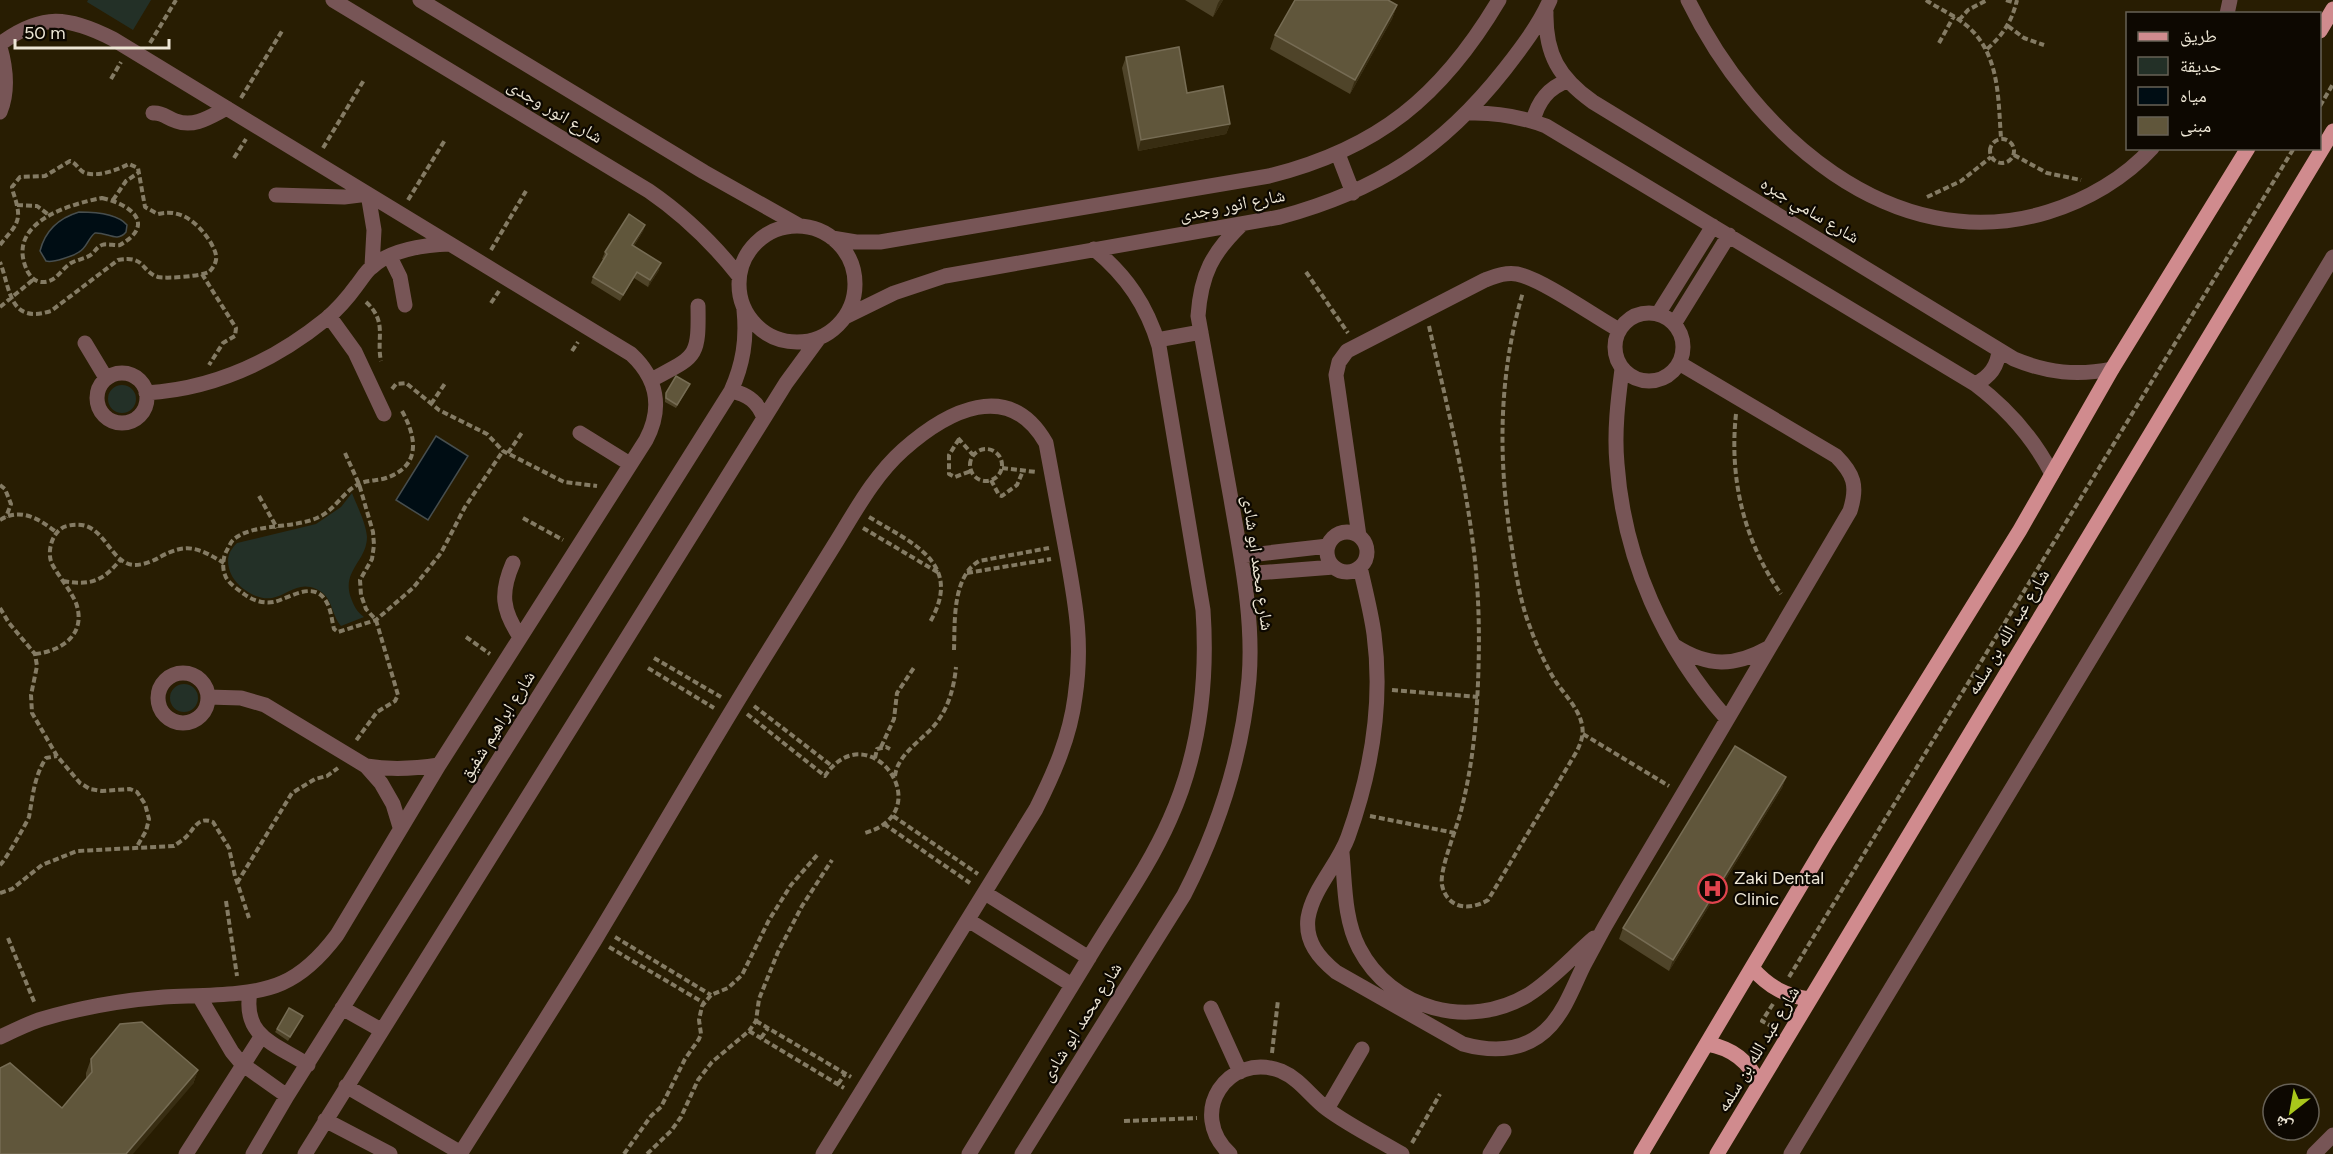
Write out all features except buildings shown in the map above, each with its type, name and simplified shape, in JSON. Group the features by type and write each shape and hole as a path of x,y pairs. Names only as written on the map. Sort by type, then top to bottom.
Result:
{"main road":[{"path":"2321,28 2333,9"},
{"name":"شارع عبد الله بن سلمه","path":"1718,1154 2333,131"},
{"path":"1641,1154 1832,833 2247,150"},
{"path":"1752,968 1764,982 1780,992 1810,999"},
{"path":"1707,1044 1729,1050 1739,1056 1748,1064 1759,1084"}],"street":[{"name":"شارع انور وجدى","path":"333,0 649,191 674,208 698,229 739,276"},
{"name":"شارع انور وجدى","path":"420,0 720,181 800,226"},
{"name":"شارع انور وجدى","path":"832,238 856,242 880,242 1269,176 1306,167 1371,137 1400,118 1449,70 1499,0"},
{"path":"1688,0 1716,51 1739,84 1765,115 1805,154 1856,189 1901,207 1959,223 2004,222 2058,209 2108,184 2150,150"},
{"name":"شارع انور وجدى","path":"845,317 894,293 945,276 1242,224 1316,208 1353,193 1416,157 1446,134 1467,113 1523,45 1548,5"},
{"name":"شارع سامي جبره","path":"1548,5 1545,31 1550,53 1560,72 1574,89 1593,102 1999,350 2024,363 2053,372 2073,374 2112,369"},
{"path":"0,112 6,84 5,64 0,46 17,32 36,24 56,21 76,22 113,39 142,56 631,354 641,363 651,380 656,401 656,415 652,428 400,827 337,935 321,955 303,971 282,984 245,992 163,997 84,1009 41,1019 0,1037"},
{"path":"1533,121 1540,100 1557,85 1567,81"},
{"path":"153,113 158,112 175,121 187,123 199,122 230,110"},
{"path":"1467,113 1494,112 1533,121 1569,139 1975,384 2011,415 2041,453 2052,474"},
{"path":"1338,154 1353,193"},
{"path":"276,195 344,197 368,194"},
{"path":"368,194 374,230 372,266"},
{"name":"شارع محمد ابو شادى","path":"1022,1154 1184,895 1205,854 1222,812 1237,757 1244,723 1249,678 1250,632 1244,574 1198,316 1200,290 1209,264 1223,242 1242,224"},
{"path":"800,226 812,228 832,238 844,251 854,275 853,301 838,326 819,338 802,342 784,341 768,335 754,324 744,310 740,299 739,276 743,260 753,245 767,234 783,227 800,226"},
{"path":"1658,314 1713,226"},
{"path":"1674,324 1729,235"},
{"path":"146,393 195,386 235,374 262,362 288,347 329,316 372,266 390,256 430,245 451,244"},
{"name":"شارع محمد ابو شادى","path":"969,1154 1153,852 1170,820 1194,753 1205,682 1206,646 1203,610 1157,340 1142,302 1112,264 1094,249"},
{"path":"390,256 400,278 405,305"},
{"path":"1791,1154 2333,257"},
{"path":"1244,574 1334,567 1347,572 1360,567 1364,562 1367,551 1366,545 1359,536 1336,375 1339,362 1347,351 1495,276 1506,274 1528,277 1619,330"},
{"path":"651,380 685,362 693,354 698,342 698,306"},
{"name":"شارع ابراهيم شفيق","path":"253,1154 342,1008 731,391 744,351 746,331 744,310"},
{"path":"1647,313 1658,314 1674,324 1681,336 1683,350 1679,363 1671,374 1659,380 1645,382 1632,377 1622,369 1616,357 1614,343 1619,330 1626,321 1647,313"},
{"path":"329,316 355,351 384,414"},
{"path":"1157,340 1201,332"},
{"path":"305,1154 786,383 819,338"},
{"path":"85,343 106,378"},
{"path":"1975,384 1988,377 1999,357 1999,350"},
{"path":"1360,567 1374,635 1376,689 1374,726 1357,814 1342,853 1312,900 1308,920 1310,941 1320,959 1336,972 1464,1044 1482,1050 1501,1050 1519,1046 1536,1037 1550,1025 1561,1010 1601,932 1850,511 1855,496 1854,481 1847,467 1836,456 1679,363"},
{"path":"1622,369 1617,416 1617,464 1622,510 1634,557 1650,601 1672,644 1688,671 1727,719"},
{"path":"118,373 127,373 141,381 146,393 147,404 139,417 125,423 116,423 101,414 96,397 98,389 106,378 118,373"},
{"path":"731,391 748,396 755,402 764,418"},
{"path":"346,1086 461,1153 598,934 734,706 870,488 891,462 922,435 943,421 976,406 993,405 1010,408 1025,416 1038,428 1046,443 1078,619 1079,658 1075,698 1067,736 1054,774 1036,809 823,1154"},
{"path":"580,434 630,464"},
{"path":"1334,567 1328,557 1328,546 1331,540 1347,532 1359,536"},
{"path":"1241,556 1328,546"},
{"path":"513,563 505,581 504,601 509,620 520,637"},
{"path":"1672,644 1690,655 1710,662 1731,663 1752,657 1770,647"},
{"path":"208,698 241,698 265,705 366,766 381,783 393,804 400,827"},
{"path":"366,766 390,770 439,765"},
{"path":"1342,853 1350,923 1359,947 1372,968 1389,986 1410,1000 1434,1009 1458,1013 1483,1012 1508,1005 1530,994 1601,932"},
{"path":"988,888 1089,958"},
{"path":"968,920 1072,985"},
{"path":"245,992 252,1026 261,1037 308,1065"},
{"path":"199,996 221,1036 242,1064 287,1096"},
{"path":"342,1008 381,1030"},
{"path":"1211,1008 1240,1072"},
{"path":"186,1154 261,1037"},
{"path":"1328,1109 1362,1049"},
{"path":"1230,1154 1220,1145 1213,1132 1210,1117 1212,1104 1228,1079 1248,1068 1271,1068 1289,1075 1328,1109 1406,1149"},
{"path":"325,1120 390,1154"},
{"path":"1490,1154 1504,1131"},
{"path":"2314,1154 2333,1135"}],"path":[{"path":"142,56 176,0"},
{"path":"1926,0 1954,16 1973,31 1987,50 1994,70 2001,138"},
{"path":"1959,20 1968,10 1988,0"},
{"path":"1987,50 2008,26 2016,2 2006,0"},
{"path":"1939,43 1954,16"},
{"path":"2008,26 2024,38 2044,45"},
{"path":"230,110 282,31"},
{"path":"315,162 364,80"},
{"path":"2321,103 2333,84"},
{"path":"2001,138 2006,139 2013,145 2014,154 2008,162 1998,162 1991,157 1990,147 1992,143 2001,138"},
{"path":"400,213 445,140"},
{"path":"1789,1036 1762,1021 2293,150"},
{"path":"2014,154 2047,173 2059,177 2108,184"},
{"path":"1901,207 1950,188 1972,174 1991,157"},
{"path":"0,245 14,229 18,214 13,193 15,181 20,177 45,176 65,162 74,162 84,172 97,174 114,171 129,164 138,168 145,207 158,214 165,212 187,218 204,233 215,251 216,260 212,269 202,274 168,278 151,273 137,260 127,258 118,260 51,311 40,314 29,314 19,309 11,300 0,262"},
{"path":"113,200 126,181 138,173"},
{"path":"483,263 526,191"},
{"path":"102,198 113,200 132,210 137,218 138,226 135,234 128,241 120,245 105,244 96,248 92,254 82,260 74,261 66,266 54,279 43,282 34,279 27,271 22,258 26,238 35,225 70,205 102,198"},
{"path":"17,205 38,206 49,215"},
{"path":"1306,272 1357,346"},
{"path":"195,386 223,344 235,336 236,332 234,324 202,274"},
{"path":"1425,311 1464,487 1473,544 1478,602 1478,697 1468,779 1443,870 1442,882 1445,894 1454,903 1465,908 1478,907 1488,900 1577,751 1583,734 1580,718 1542,656 1526,614 1517,579 1506,504 1502,466 1504,390 1517,314 1528,277"},
{"path":"0,307 34,279"},
{"path":"353,290 372,307 379,319 382,368"},
{"path":"388,377 396,384 406,383 431,404 458,421 487,434 503,451 564,482 584,486 615,487"},
{"path":"431,404 446,381"},
{"path":"391,394 396,384"},
{"path":"1737,398 1733,443 1736,488 1748,531 1766,573 1792,610"},
{"path":"397,404 413,434 414,445 406,466 386,478 351,488 337,504 320,516 299,525 248,532 232,541 225,556 225,575 236,588 253,600 273,602 301,591 311,591 320,595 327,602 334,629 338,632 376,620 402,599 433,564 470,500 503,451"},
{"path":"943,421 973,455"},
{"path":"508,453 523,431"},
{"path":"959,439 949,455 949,474 955,477 971,471"},
{"path":"990,449 1000,456 1002,468 996,478 991,480 977,478 971,471 970,465 973,455 978,451 990,449"},
{"path":"237,883 292,793 303,785 336,770 377,712 397,698 376,620 366,609 361,595 360,580 372,559 373,532 359,484 345,453"},
{"path":"1002,468 1052,474"},
{"path":"991,480 999,495 1002,496 1017,485 1023,471"},
{"path":"0,485 5,489 12,504 5,517"},
{"path":"259,496 277,528"},
{"path":"0,520 19,514 36,517 56,532"},
{"path":"853,514 919,547 935,563 942,590 939,607 930,622"},
{"path":"853,514 939,573"},
{"path":"523,518 577,548"},
{"path":"35,654 50,653 70,641 79,620 76,603 51,562 51,542 56,532 67,526 87,526 99,533 121,560 134,565 151,562 185,547 199,549 224,563"},
{"path":"967,573 1066,551"},
{"path":"954,650 957,600 967,573 979,561 1066,551"},
{"path":"62,580 79,584 96,581 111,572 121,560"},
{"path":"0,608 9,623 35,654 37,666 31,695 32,713 57,756 80,783 90,789 102,791 130,789 137,792 145,804 149,819 146,831 136,848"},
{"path":"465,637 503,663"},
{"path":"654,658 832,765"},
{"path":"875,758 877,749 881,747 894,719 897,693 915,666"},
{"path":"866,833 884,824 892,815 899,796 896,770 933,728 945,709 953,689 956,667"},
{"path":"648,668 734,706 825,776 832,765 848,756 867,755 883,763 895,777"},
{"path":"1376,689 1478,697"},
{"path":"1583,734 1683,794"},
{"path":"881,747 890,749"},
{"path":"0,865 8,857 28,819 33,785 42,763 46,758 57,756"},
{"path":"1357,814 1455,833"},
{"path":"892,815 988,888"},
{"path":"0,893 12,889 42,865 59,857 77,851 174,846 186,837 197,823 210,820 229,848 237,883 249,918"},
{"path":"884,824 988,888"},
{"path":"624,1154 651,1116 661,1107 685,1059 699,1040 701,1034 699,1020 704,1003 711,995 728,988 742,975 769,920 791,885 818,854"},
{"path":"646,1154 671,1131 681,1117 698,1080 712,1062 749,1031 756,1021 759,999 778,952 802,906 832,860"},
{"path":"226,901 245,992"},
{"path":"598,934 711,995"},
{"path":"598,934 704,1003"},
{"path":"8,938 41,1019"},
{"path":"690,995 696,986"},
{"path":"1271,1068 1278,1000"},
{"path":"756,1021 845,1074 862,1091"},
{"path":"761,1038 768,1028"},
{"path":"749,1031 838,1084 862,1091"},
{"path":"838,1084 845,1074"},
{"path":"1406,1149 1440,1094"},
{"path":"1124,1121 1210,1117"}],"green space":[{"path":"88,0 151,0 133,30 87,2"},
{"path":"122,385 132,389 136,399 132,409 122,413 112,409 108,399 112,389"},
{"path":"352,493 367,537 363,553 349,580 349,589 355,606 364,617 341,626 326,596 316,589 298,588 272,598 265,598 245,590 235,580 229,568 228,557 237,543 316,524 341,507"},
{"path":"184,684 194,688 198,698 194,708 184,712 174,708 170,698 174,688"}],"water":[{"path":"79,212 98,213 117,218 127,225 126,232 119,237 95,233 79,252 63,259 46,261 40,251 49,231 65,218"},
{"path":"436,436 468,456 428,520 396,500"}],"place":[{"name":"Zaki Dental Clinic","path":"1713,888"}]}
